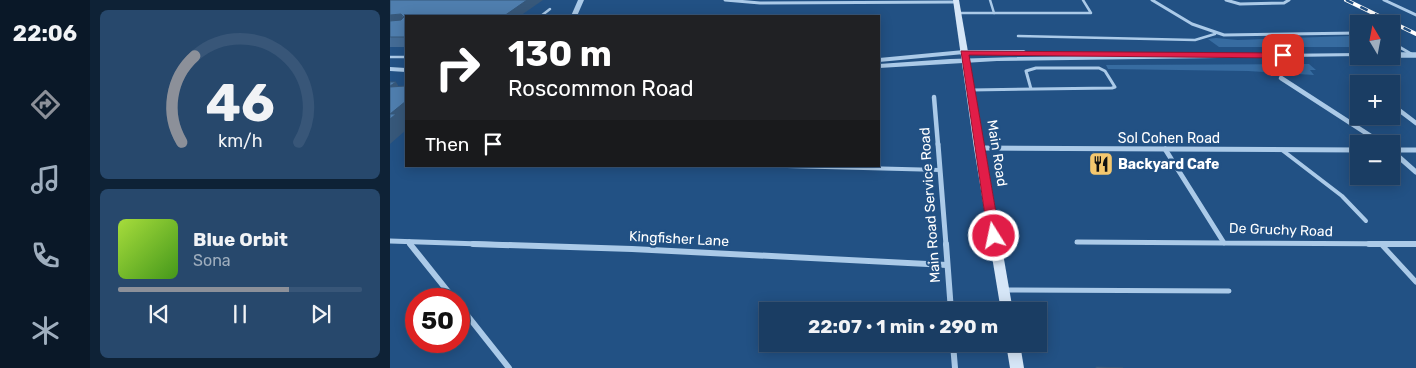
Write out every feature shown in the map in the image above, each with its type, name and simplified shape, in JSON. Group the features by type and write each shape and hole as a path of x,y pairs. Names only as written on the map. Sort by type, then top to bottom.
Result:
{"main road":[{"name":"Main Road","path":"957,1 979,148 1005,302"},
{"path":"1014,352 1017,368"}],"street":[{"path":"574,15 581,0"},
{"path":"725,0 760,3 957,1"},
{"path":"1152,0 1192,25 1215,34 1236,36 1350,32"},
{"path":"1226,0 1244,4 1284,3 1289,0"},
{"path":"1384,0 1416,15"},
{"path":"1400,47 1416,56"},
{"path":"880,60 965,56 1350,55"},
{"path":"1400,55 1416,56"},
{"path":"880,66 965,56"},
{"path":"390,70 405,70"},
{"path":"1282,78 1369,135"},
{"name":"Main Road Service Road","path":"934,97 950,302"},
{"path":"1400,111 1416,123"},
{"name":"Sol Cohen Road","path":"979,148 1350,150"},
{"name":"De Gruchy Road","path":"1165,149 1224,243 1416,244"},
{"path":"1400,150 1416,150"},
{"path":"1400,158 1416,172"},
{"name":"Kingfisher Lane","path":"390,242 642,250 947,265"},
{"path":"409,242 445,288"},
{"path":"1077,242 1224,243"},
{"path":"470,319 509,368"},
{"path":"954,352 955,368"}],"lane":[{"path":"990,0 994,13"},
{"path":"959,13 1091,13 1083,0"},
{"path":"542,15 550,9"},
{"path":"1018,36 1195,40 1215,34"},
{"path":"390,57 405,57"},
{"path":"970,90 1031,89 1115,87 1105,71 1099,68 1036,68 1026,71 1031,89"},
{"path":"1282,150 1342,196 1366,222"},
{"path":"825,167 940,170"},
{"path":"1381,244 1416,282"},
{"path":"1003,290 1229,291"}],"shaded area":[{"path":"1349,36 1350,47 1219,47 1208,39 1238,40"},
{"path":"1309,64 1316,70 1310,70 1314,75 1248,71 1108,69 1106,65"}],"building":[{"path":"390,0 527,0 505,15 405,15 405,37 390,37 390,21 401,20 404,17 401,14 390,15"},
{"path":"405,86 405,102 390,114 390,87"}],"railway":[{"path":"1346,0 1416,34"}],"place":[{"name":"Backyard Cafe","path":"1101,164"}],"route":[{"path":"994,236 964,52 1066,52 1147,56 1283,55"}]}
